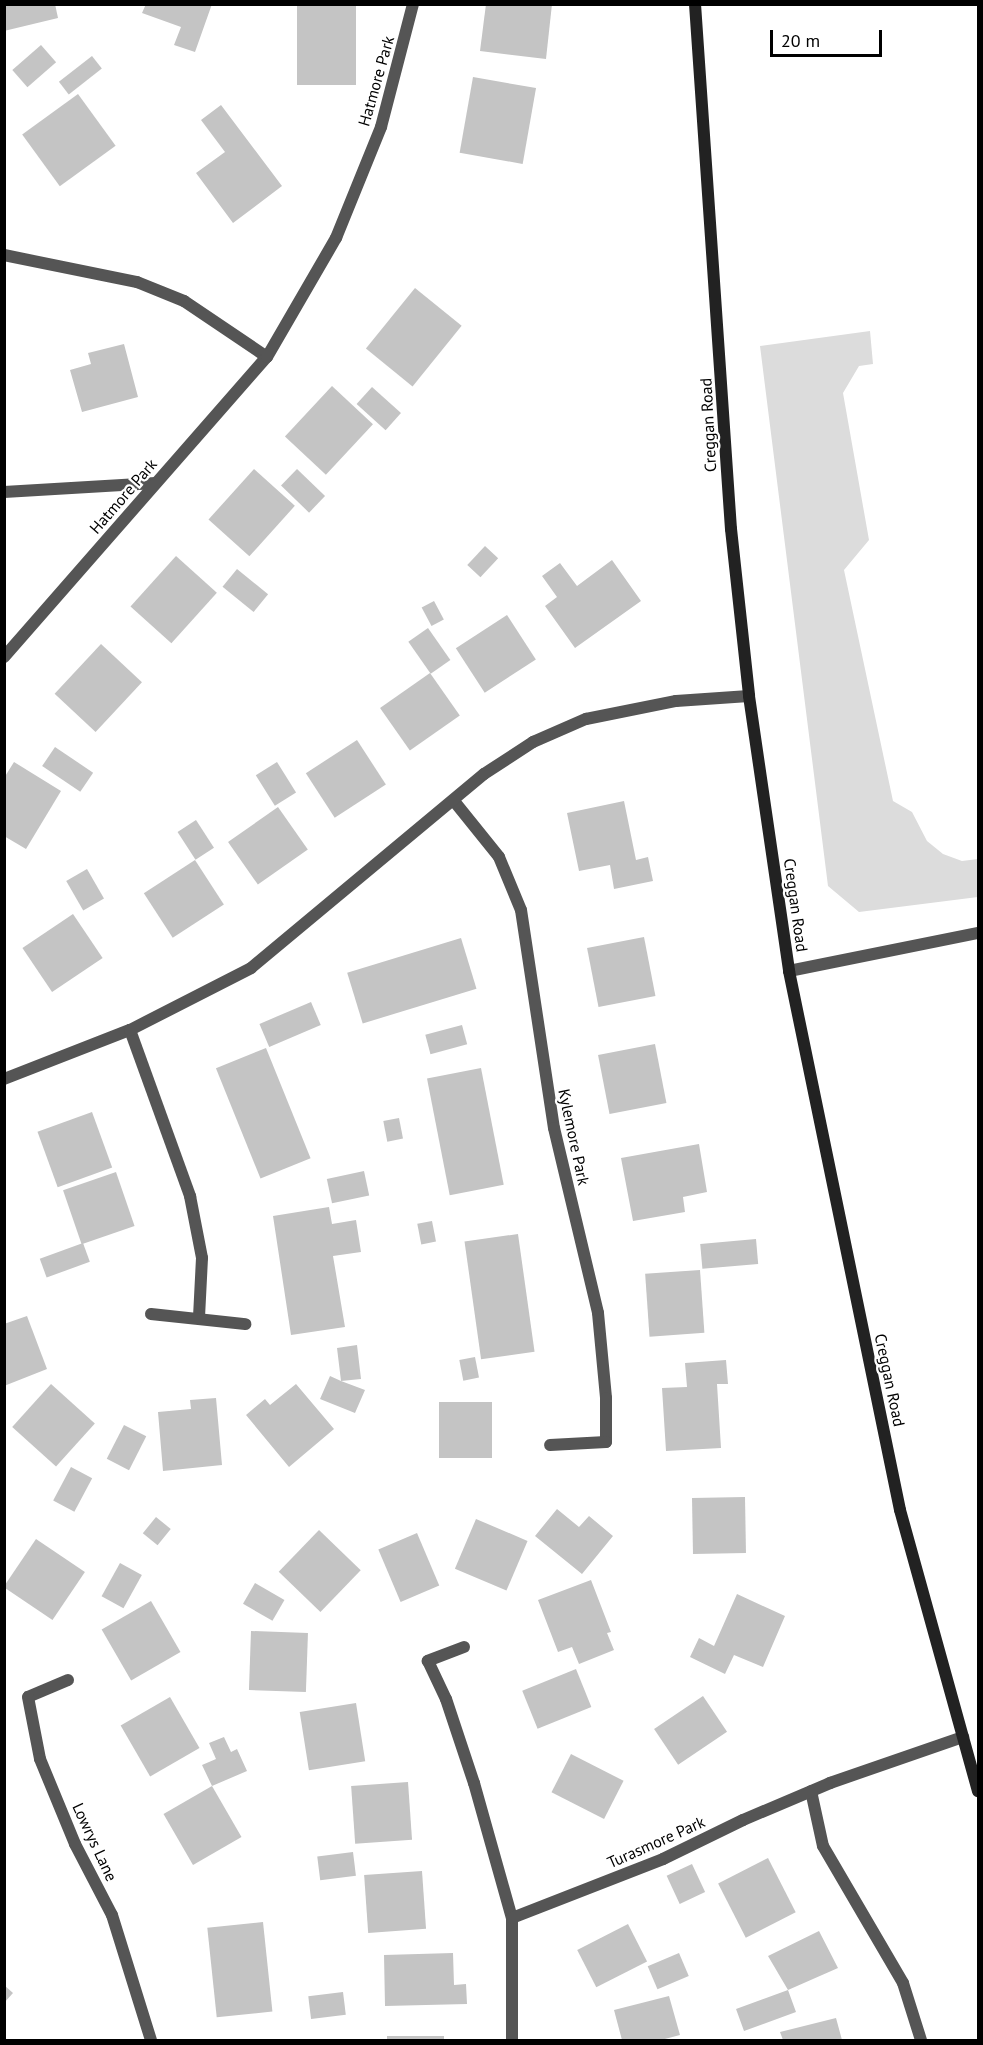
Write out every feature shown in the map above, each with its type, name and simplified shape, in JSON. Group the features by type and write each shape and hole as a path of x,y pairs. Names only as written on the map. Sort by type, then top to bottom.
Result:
{"main road":[{"name":"Creggan Road","path":"695,4 731,529 749,696 789,971 900,1510 978,1791"}],"street":[{"name":"Hatmore Park","path":"4,657 267,357 336,238 381,127 413,4"},
{"path":"4,255 137,282 184,301 267,357"},
{"path":"4,492 156,483"},
{"path":"4,1079 130,1030 252,968 484,774 533,742 586,719 676,701 749,696"},
{"name":"Kylemore Park","path":"454,801 499,857 521,910 554,1128 598,1313 606,1398 606,1442 550,1445"},
{"path":"789,971 978,933"},
{"path":"130,1030 190,1196 202,1258 199,1318"},
{"path":"151,1314 245,1324"},
{"path":"464,1647 428,1661 446,1699 474,1783 512,1918 512,2040"},
{"name":"Lowrys Lane","path":"68,1680 28,1697 39,1759 75,1844 112,1915 151,2040"},
{"name":"Turasmore Park","path":"512,1918 663,1859 743,1820 811,1791 963,1737"},
{"path":"811,1791 824,1846 903,1983 921,2040"}],"shaded area":[{"path":"870,331 873,364 859,366 843,393 869,540 844,570 893,801 912,812 927,841 943,854 962,861 978,859 978,897 859,912 828,886 760,346"}],"building":[{"path":"4,4 55,4 58,18 4,31"},
{"path":"146,4 212,4 195,52 174,45 181,27 142,13"},
{"path":"297,4 356,4 356,85 297,85"},
{"path":"486,4 552,4 546,59 480,51"},
{"path":"41,45 56,62 27,87 12,70"},
{"path":"92,56 102,69 69,94 59,82"},
{"path":"473,77 536,88 523,164 460,153"},
{"path":"78,94 116,146 60,186 22,135"},
{"path":"221,105 282,186 233,223 196,173 225,152 201,120"},
{"path":"415,288 462,326 413,386 366,349"},
{"path":"124,344 138,397 82,412 70,370 91,364 88,353"},
{"path":"332,386 373,424 326,475 285,436"},
{"path":"372,387 401,413 386,430 357,404"},
{"path":"254,469 295,506 249,556 208,520"},
{"path":"297,469 325,496 309,513 281,486"},
{"path":"485,546 498,558 480,577 467,565"},
{"path":"176,556 217,593 171,643 130,607"},
{"path":"612,560 641,601 575,648 545,606 557,597 542,576 560,563 577,586"},
{"path":"237,569 268,594 254,612 223,587"},
{"path":"434,601 444,620 431,626 422,608"},
{"path":"507,615 536,659 485,693 456,648"},
{"path":"428,628 450,660 431,674 408,642"},
{"path":"101,644 142,682 96,732 55,694"},
{"path":"430,673 460,716 410,751 380,708"},
{"path":"357,740 386,784 335,818 306,773"},
{"path":"55,747 93,773 80,792 42,766"},
{"path":"14,762 61,791 26,849 4,836 4,778"},
{"path":"277,762 296,793 275,806 256,775"},
{"path":"624,801 636,860 648,857 653,881 614,889 610,865 579,871 567,813"},
{"path":"278,807 308,850 258,885 228,842"},
{"path":"196,820 214,848 196,860 178,832"},
{"path":"195,860 224,904 173,938 144,893"},
{"path":"87,869 104,898 83,910 66,881"},
{"path":"73,914 103,958 52,992 22,948"},
{"path":"644,937 655,996 599,1007 587,948"},
{"path":"461,938 476,989 363,1023 347,973"},
{"path":"311,1002 321,1025 269,1047 259,1024"},
{"path":"462,1025 467,1044 430,1054 425,1035"},
{"path":"655,1044 666,1103 610,1114 598,1055"},
{"path":"266,1048 311,1158 261,1179 216,1068"},
{"path":"481,1068 504,1185 450,1195 427,1078"},
{"path":"92,1112 112,1167 58,1187 37,1132"},
{"path":"399,1118 403,1139 387,1142 383,1121"},
{"path":"699,1144 707,1192 683,1197 685,1212 633,1221 621,1158"},
{"path":"364,1171 369,1195 332,1203 327,1179"},
{"path":"116,1172 135,1226 82,1244 63,1190"},
{"path":"329,1207 332,1224 356,1220 361,1252 333,1256 345,1327 291,1335 273,1216"},
{"path":"432,1221 436,1242 421,1244 417,1224"},
{"path":"518,1234 535,1352 481,1359 465,1242"},
{"path":"756,1239 758,1264 702,1269 700,1244"},
{"path":"83,1243 90,1262 47,1278 40,1259"},
{"path":"700,1270 704,1333 650,1337 645,1274"},
{"path":"27,1316 47,1369 4,1386 4,1324"},
{"path":"357,1345 361,1379 341,1381 337,1348"},
{"path":"475,1357 479,1378 463,1381 459,1360"},
{"path":"726,1360 728,1384 717,1384 721,1448 666,1451 662,1388 687,1387 685,1363"},
{"path":"330,1376 365,1390 355,1413 320,1399"},
{"path":"51,1384 95,1423 56,1467 12,1427"},
{"path":"296,1384 334,1429 289,1467 246,1415 265,1399 270,1405"},
{"path":"216,1398 222,1465 163,1471 158,1412 191,1409 190,1400"},
{"path":"439,1402 492,1402 492,1458 439,1458"},
{"path":"124,1425 146,1436 129,1470 107,1459"},
{"path":"71,1467 92,1478 74,1512 53,1501"},
{"path":"745,1497 746,1553 693,1554 692,1498"},
{"path":"557,1509 579,1527 589,1516 613,1536 582,1574 535,1536"},
{"path":"156,1517 171,1529 158,1545 143,1533"},
{"path":"476,1519 528,1541 506,1591 455,1569"},
{"path":"319,1530 361,1570 320,1612 279,1572"},
{"path":"417,1533 439,1585 401,1602 378,1549"},
{"path":"36,1539 85,1572 52,1620 4,1587"},
{"path":"120,1563 142,1575 123,1608 102,1596"},
{"path":"591,1580 611,1632 607,1633 614,1650 579,1664 572,1647 558,1652 538,1600"},
{"path":"255,1583 284,1600 272,1621 243,1604"},
{"path":"737,1594 785,1616 763,1667 734,1655 725,1674 690,1657 699,1638 714,1646"},
{"path":"151,1601 180,1652 131,1681 102,1630"},
{"path":"251,1631 308,1633 306,1692 249,1690"},
{"path":"576,1669 591,1707 538,1729 522,1691"},
{"path":"703,1696 727,1732 678,1765 654,1729"},
{"path":"170,1697 200,1748 150,1777 121,1726"},
{"path":"356,1703 365,1761 309,1770 300,1712"},
{"path":"224,1737 231,1752 237,1749 247,1771 212,1786 202,1765 216,1759 209,1743"},
{"path":"571,1754 624,1781 604,1819 551,1792"},
{"path":"408,1782 412,1840 355,1844 351,1786"},
{"path":"212,1786 242,1837 193,1865 164,1814"},
{"path":"353,1852 356,1876 320,1880 317,1856"},
{"path":"768,1858 796,1912 746,1938 718,1883"},
{"path":"692,1864 705,1892 680,1904 667,1876"},
{"path":"422,1871 426,1929 368,1933 364,1875"},
{"path":"263,1922 272,2012 217,2017 207,1928"},
{"path":"628,1924 647,1961 596,1987 577,1950"},
{"path":"819,1931 838,1968 788,1990 768,1956"},
{"path":"453,1953 454,1985 466,1984 467,2004 385,2006 384,1955"},
{"path":"679,1953 689,1976 657,1989 648,1966"},
{"path":"4,1985 13,1993 4,2003"},
{"path":"788,1990 796,2012 744,2031 736,2009"},
{"path":"343,1992 346,2015 311,2019 308,1996"},
{"path":"669,1996 680,2035 661,2040 622,2040 614,2010"},
{"path":"836,2018 842,2040 783,2040 780,2032"},
{"path":"387,2036 444,2036 444,2040 387,2040"}]}
